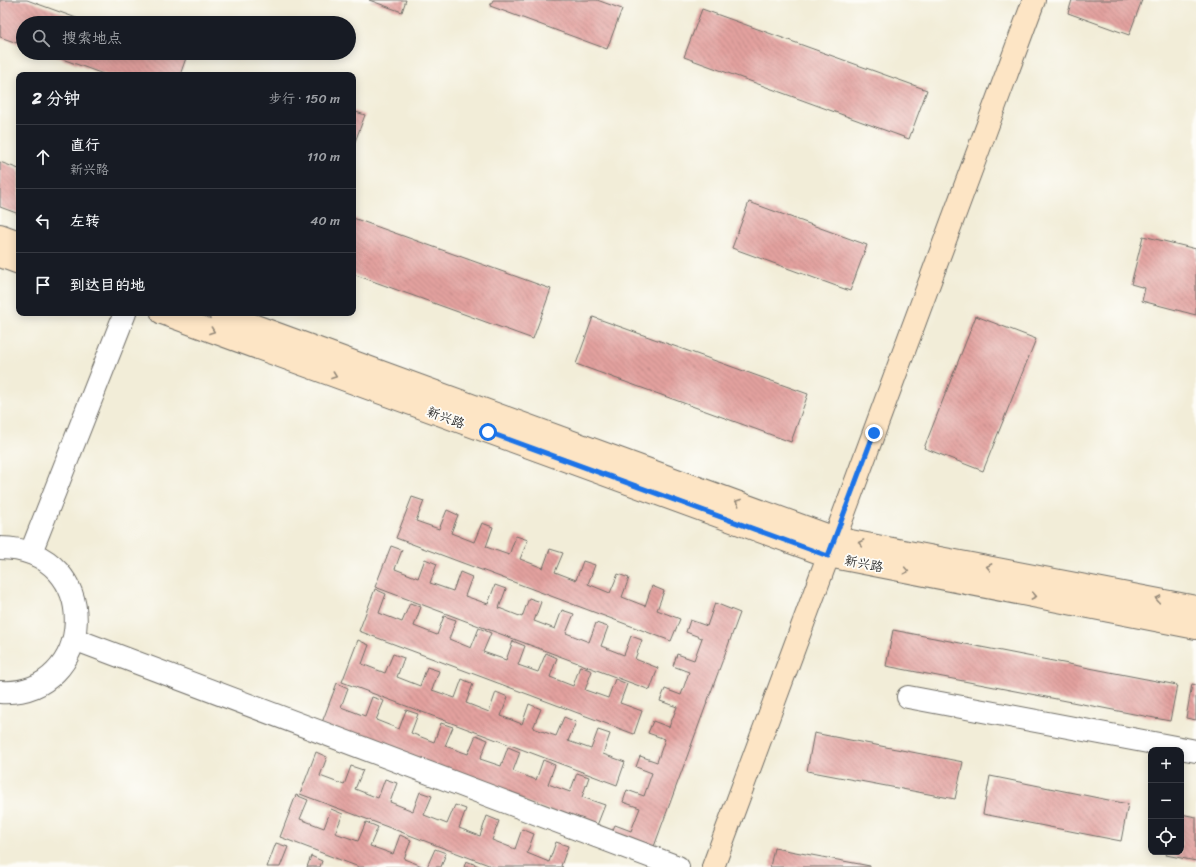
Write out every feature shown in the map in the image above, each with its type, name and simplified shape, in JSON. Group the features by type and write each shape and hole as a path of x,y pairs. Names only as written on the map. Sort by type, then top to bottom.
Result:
{"main road":[{"path":"713,867 1034,0"},
{"path":"0,235 16,241"},
{"path":"0,256 16,262"},
{"name":"新兴路","path":"171,316 832,547 1196,628"},
{"name":"新兴路","path":"228,316 832,547 1196,607"}],"street":[{"path":"31,552 124,316"},
{"path":"0,548 16,548 31,552 56,569 69,588 76,609 77,625 69,654 49,677 36,685 22,690 0,692"},
{"path":"74,640 678,867"},
{"path":"908,697 1196,752"}],"building":[{"path":"0,0 27,0 71,16 16,16 16,43 0,37"},
{"path":"369,0 406,0 402,12"},
{"path":"493,0 597,0 622,9 607,49 490,6"},
{"path":"1072,0 1142,0 1129,35 1068,13"},
{"path":"702,9 927,90 909,139 684,57"},
{"path":"65,60 185,60 181,72 98,72"},
{"path":"356,112 365,115 356,139"},
{"path":"0,162 16,168 16,213 0,207"},
{"path":"749,202 867,245 850,291 732,248"},
{"path":"356,219 551,289 533,339 356,275"},
{"path":"1143,236 1196,249 1196,315 1142,301 1145,288 1131,284"},
{"path":"976,316 1036,339 983,471 924,448"},
{"path":"593,317 808,394 791,442 576,364"},
{"path":"412,497 424,501 416,521 439,529 447,510 458,515 451,533 474,542 482,523 493,527 486,547 509,555 516,536 528,540 520,559 543,568 550,549 563,553 555,572 576,580 583,561 595,565 588,584 610,593 618,574 629,578 622,597 645,606 652,586 664,591 657,610 680,619 671,641 396,538"},
{"path":"391,546 402,550 395,569 418,578 425,559 437,564 430,583 453,591 460,572 472,577 465,596 488,604 495,585 506,589 499,608 522,617 529,598 541,602 534,621 555,629 562,610 574,614 566,633 589,642 596,623 608,627 601,646 624,655 631,636 642,640 635,659 658,668 650,690 375,587"},
{"path":"375,589 386,594 379,613 402,622 410,603 421,607 414,626 437,635 444,616 456,620 449,639 471,648 479,628 491,633 483,652 506,660 513,641 525,646 518,665 538,672 546,653 557,658 550,677 573,686 580,666 592,671 585,690 608,698 615,679 627,684 620,703 642,711 634,734 359,631"},
{"path":"715,603 740,613 652,852 610,836 615,825 631,831 640,808 623,802 627,790 644,796 652,773 636,767 640,756 657,762 665,739 648,733 653,721 669,727 677,707 660,701 665,689 681,695 689,672 673,666 677,654 694,660 702,638 686,632 690,620 707,626"},
{"path":"893,630 1177,685 1170,721 886,666"},
{"path":"358,640 369,645 362,664 385,673 393,654 404,658 397,677 420,686 427,667 439,671 432,690 455,698 462,679 473,684 466,703 489,712 496,692 508,697 501,716 522,724 529,704 541,709 533,728 556,736 564,717 576,722 568,741 591,749 598,730 610,734 603,754 625,762 617,785 342,682"},
{"path":"337,683 348,688 341,707 365,716 372,697 384,701 376,720 399,729 406,710 418,714 411,733 434,742 441,723 453,727 445,746 468,754 476,735 488,740 480,759 501,766 508,747 520,752 513,771 536,780 543,760 555,765 548,784 570,792 577,773 589,777 582,797 605,805 596,828 321,725"},
{"path":"1192,684 1196,685 1196,720 1186,718"},
{"path":"814,733 963,762 955,799 807,771"},
{"path":"316,752 327,757 320,776 344,785 351,766 363,770 355,789 378,798 385,779 397,783 390,802 413,811 420,792 432,796 424,815 447,824 455,805 466,809 459,828 480,836 487,816 499,821 492,840 515,849 522,829 534,834 527,853 549,862 556,842 568,846 561,866 563,867 494,867 300,794"},
{"path":"990,776 1128,804 1121,841 983,814"},
{"path":"296,795 308,800 300,819 324,828 331,809 343,814 335,833 358,841 366,822 378,827 370,846 393,854 400,835 411,840 404,859 425,867 359,867 280,837"},
{"path":"1184,815 1196,817 1196,861 1166,855 1184,855"},
{"path":"276,843 288,847 280,867 267,867"},
{"path":"774,848 870,866 870,867 770,867"},
{"path":"435,849 446,853 441,867 427,867"},
{"path":"311,856 322,861 320,867 307,867"},
{"path":"466,861 479,866 464,867"}],"route":[{"path":"488,432 828,556 874,433"}]}
